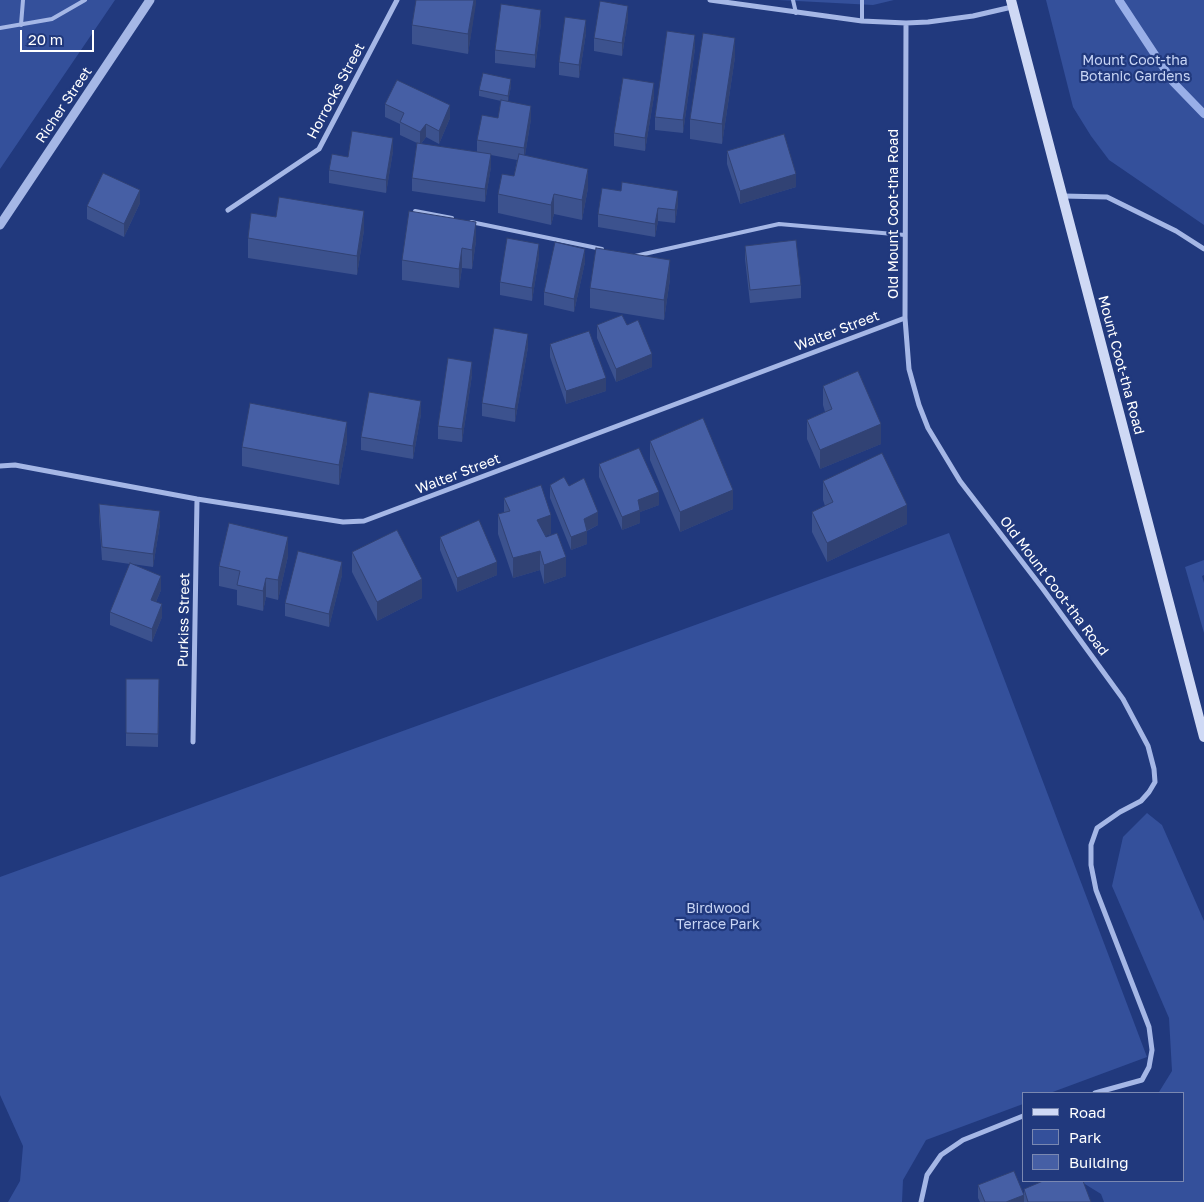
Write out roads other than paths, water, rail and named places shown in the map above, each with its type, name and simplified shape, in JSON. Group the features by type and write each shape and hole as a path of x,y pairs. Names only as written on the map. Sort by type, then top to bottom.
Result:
{"main road":[{"name":"Mount Coot-tha Road","path":"1012,3 1204,737"}],"street":[{"name":"Richer Street","path":"0,225 150,0"},
{"name":"Horrocks Street","path":"228,210 319,149 397,0"},
{"path":"710,0 862,21 906,23 973,16 1012,3"},
{"name":"Old Mount Coot-tha Road","path":"906,23 905,318 909,369 928,428 960,481 1043,589 1123,699 1148,746 1154,769 1155,782 1149,792 1141,801 1120,812 1098,828 1091,846 1091,865 1096,890 1149,1027 1152,1050 1150,1067 1142,1080 1099,1092"},
{"path":"1063,196 1107,197 1176,231 1204,249"},
{"name":"Walter Street","path":"0,466 15,466 197,499 343,522 364,521 905,318"},
{"name":"Purkiss Street","path":"193,742 197,499"},
{"path":"921,1202 927,1175 941,1155 963,1140 1022,1116"}],"lane":[{"path":"21,25 23,0"},
{"path":"0,28 52,19 85,0"},
{"path":"793,0 796,13"},
{"path":"862,0 862,21"},
{"path":"415,211 453,218"},
{"path":"463,220 606,250"},
{"path":"625,254 635,256 779,224 905,235"}],"waterway":[{"path":"1119,0 1173,82 1204,114"}],"park label":[{"name":"Mount Coot-tha Botanic Gardens","path":"1135,69"},
{"name":"Birdwood Terrace Park","path":"718,918"}]}
